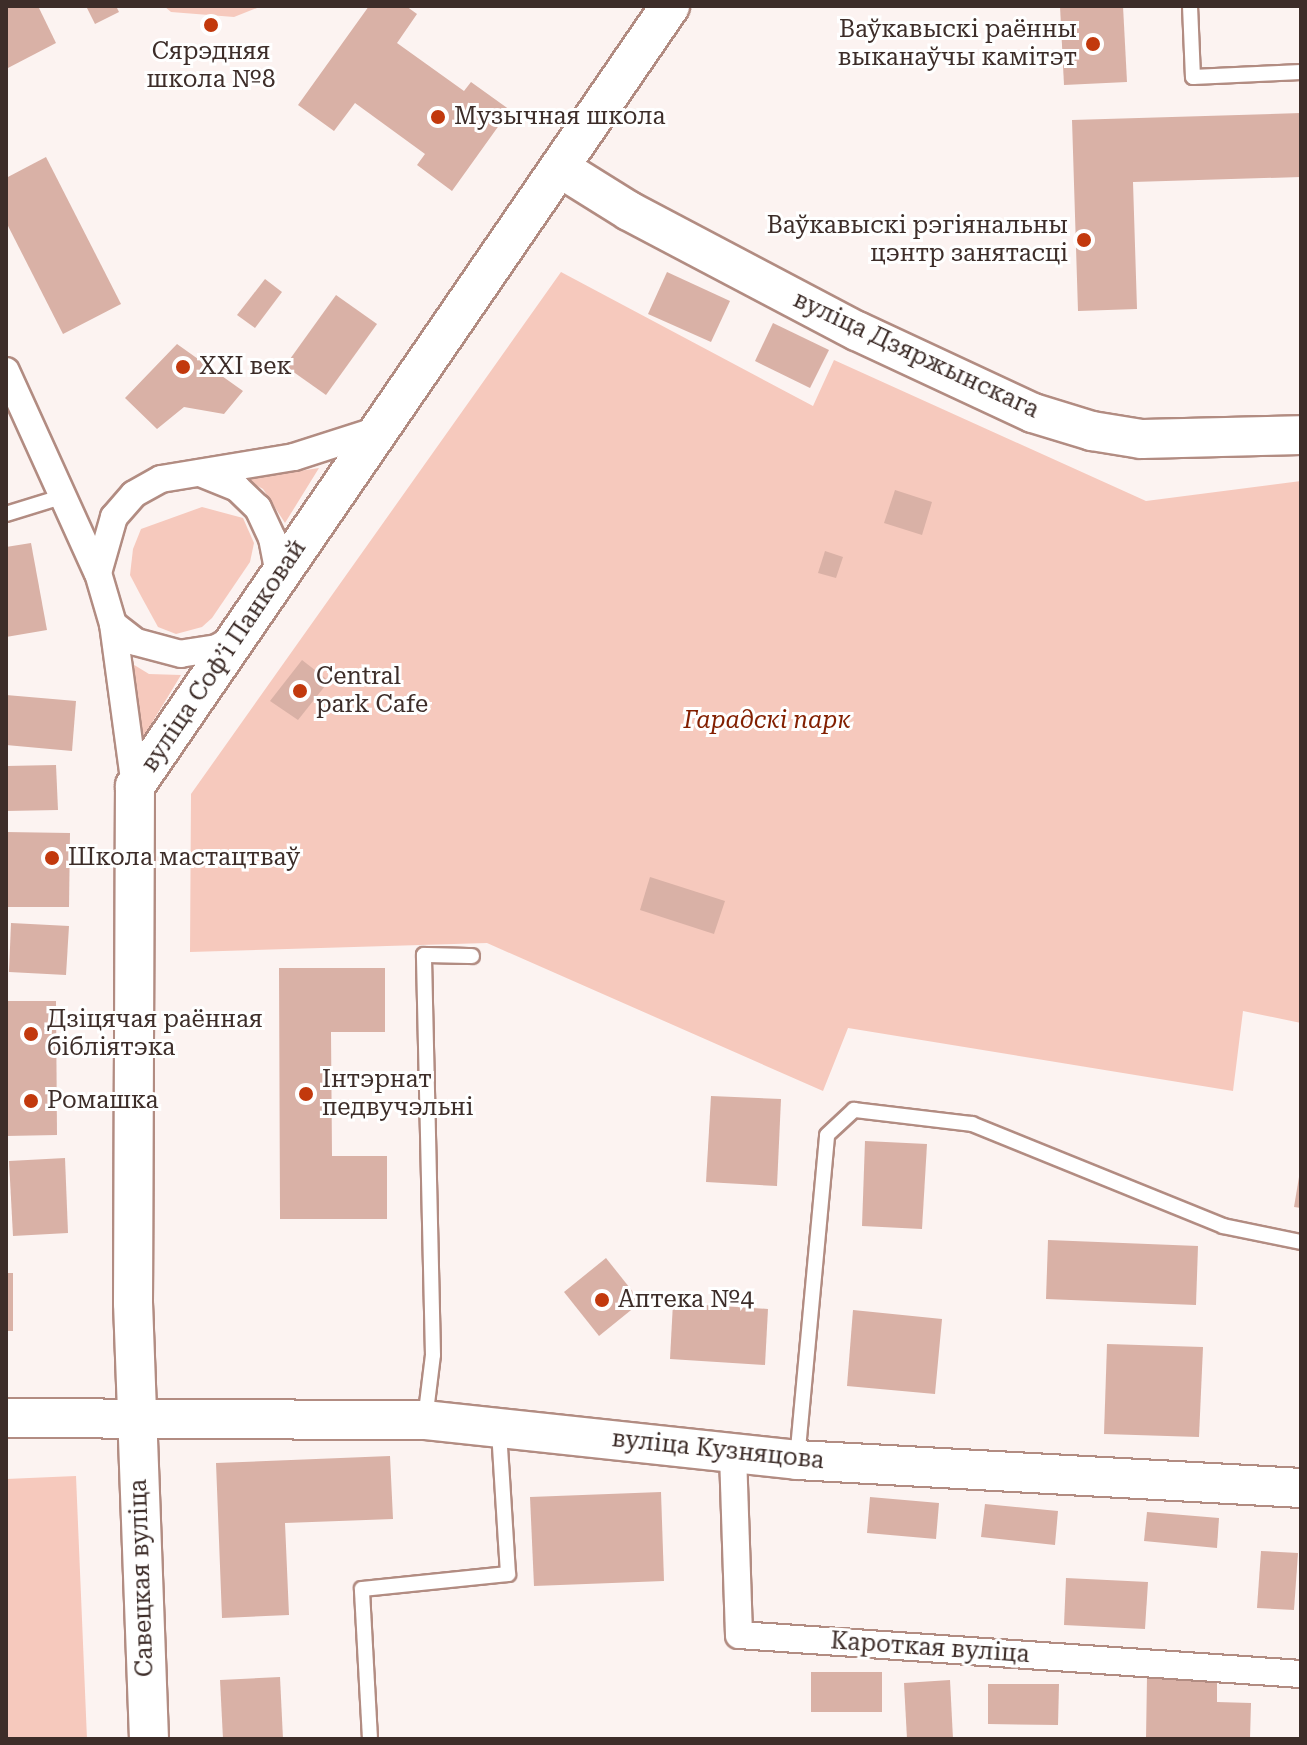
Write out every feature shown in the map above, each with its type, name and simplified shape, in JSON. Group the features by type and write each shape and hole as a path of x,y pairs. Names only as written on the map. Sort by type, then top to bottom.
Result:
{"main road":[{"name":"вуліца Софʼі Панковай","path":"136,1416 135,786 670,6"},
{"name":"вуліца Дзяржынскага","path":"560,168 629,211 857,331 1033,413 1092,431 1141,439 1301,435"},
{"name":"вуліца Кузняцова","path":"6,1418 136,1416 424,1420 499,1425 797,1460 1301,1488"},
{"name":"Савецкая вуліца","path":"136,1416 149,1739"}],"street":[{"path":"6,371 98,573 113,624 135,786"},
{"path":"98,573 114,517 134,494 161,479 294,457 381,429"},
{"path":"200,473 237,488 258,508 272,538 279,574"},
{"path":"113,624 136,642 181,654 217,648 236,636"},
{"name":"Кароткая вуліца","path":"733,1454 739,1635 1301,1674"}],"lane":[{"path":"1190,6 1193,77 1301,72"},
{"path":"6,514 64,496"},
{"path":"424,1420 433,1355 424,955 472,956"},
{"path":"797,1460 827,1135 854,1110 972,1124 1223,1226 1301,1242"},
{"path":"370,1739 362,1589 508,1574 499,1425"}],"green space":[{"path":"164,6 262,6 234,17 171,12"},
{"name":"Гарадскі парк","path":"561,272 813,406 834,360 1146,501 1301,481 1301,1023 1243,1011 1233,1091 848,1028 823,1091 487,943 190,952 191,794"},
{"path":"319,468 285,523 263,489 245,479"},
{"path":"202,507 243,518 254,543 250,562 212,618 202,627 176,634 158,627 130,575 133,549 141,529"},
{"path":"131,663 149,674 181,675 141,741"},
{"path":"76,1476 87,1739 6,1739 6,1479"}],"building":[{"path":"38,6 56,43 6,69 6,7"},
{"path":"86,6 116,6 119,12 95,24"},
{"path":"369,6 406,6 417,14 397,43 464,91 471,82 510,110 452,191 417,165 425,154 355,103 334,131 298,105"},
{"name":"Ваўкавыскі раённы выканаўчы камітэт","path":"1060,6 1123,6 1127,82 1064,85"},
{"path":"1301,113 1301,177 1133,182 1137,309 1078,311 1072,120"},
{"path":"46,157 121,304 63,334 6,222 6,178"},
{"path":"667,272 730,301 711,342 648,314"},
{"path":"265,279 282,292 255,328 237,315"},
{"path":"336,295 377,324 326,395 285,366"},
{"path":"773,323 829,350 810,388 755,361"},
{"path":"177,344 243,391 224,414 184,407 157,429 125,398"},
{"path":"895,490 932,502 922,535 884,523"},
{"path":"31,543 47,630 6,637 6,547"},
{"path":"825,551 843,557 836,578 818,573"},
{"name":"Central park Cafe","path":"302,660 329,681 298,720 270,701"},
{"path":"6,695 76,701 72,751 6,745"},
{"path":"56,765 58,810 6,811 6,766"},
{"path":"6,832 70,833 69,907 6,907"},
{"path":"650,877 725,901 714,934 640,910"},
{"path":"11,923 69,926 66,975 9,972"},
{"name":"Інтэрнат педвучэльні","path":"279,968 385,968 385,1032 331,1032 332,1156 387,1156 387,1219 280,1219"},
{"path":"6,1001 56,1001 57,1135 6,1136"},
{"path":"711,1096 781,1099 777,1186 706,1182"},
{"path":"865,1141 927,1144 922,1229 862,1226"},
{"path":"65,1158 68,1233 13,1236 9,1161"},
{"path":"1301,1177 1301,1208 1294,1207"},
{"path":"1048,1240 1198,1246 1196,1305 1046,1299"},
{"path":"606,1258 641,1302 599,1336 564,1292"},
{"path":"6,1273 13,1273 13,1331 6,1331"},
{"path":"673,1303 768,1309 765,1365 670,1359"},
{"path":"853,1310 942,1319 935,1394 847,1386"},
{"path":"1107,1344 1203,1347 1199,1437 1104,1434"},
{"path":"390,1456 393,1519 285,1523 289,1615 222,1618 216,1463"},
{"path":"661,1492 664,1581 534,1586 530,1497"},
{"path":"870,1497 939,1503 936,1539 867,1533"},
{"path":"985,1504 1058,1511 1055,1545 981,1537"},
{"path":"1147,1512 1219,1518 1217,1548 1144,1541"},
{"path":"1261,1551 1298,1553 1294,1610 1257,1608"},
{"path":"1066,1578 1148,1582 1145,1629 1064,1625"},
{"path":"811,1672 882,1672 882,1712 811,1712"},
{"path":"1147,1676 1217,1678 1217,1702 1251,1703 1250,1739 1146,1739"},
{"path":"280,1677 283,1739 223,1739 220,1680"},
{"path":"950,1680 953,1739 907,1739 904,1683"},
{"path":"988,1684 1059,1684 1058,1725 988,1724"}],"place":[{"name":"Сярэдняя школа №8","path":"211,25"},
{"name":"Ваўкавыскі раённы выканаўчы камітэт","path":"1093,44"},
{"name":"Музычная школа","path":"438,117"},
{"name":"Ваўкавыскі рэгіянальны цэнтр занятасці","path":"1084,240"},
{"name":"XXI век","path":"183,367"},
{"name":"Central park Cafe","path":"300,691"},
{"name":"Школа мастацтваў","path":"52,858"},
{"name":"Дзіцячая раённая бібліятэка","path":"31,1034"},
{"name":"Інтэрнат педвучэльні","path":"306,1094"},
{"name":"Ромашка","path":"31,1101"},
{"name":"Аптека №4","path":"602,1300"}]}
